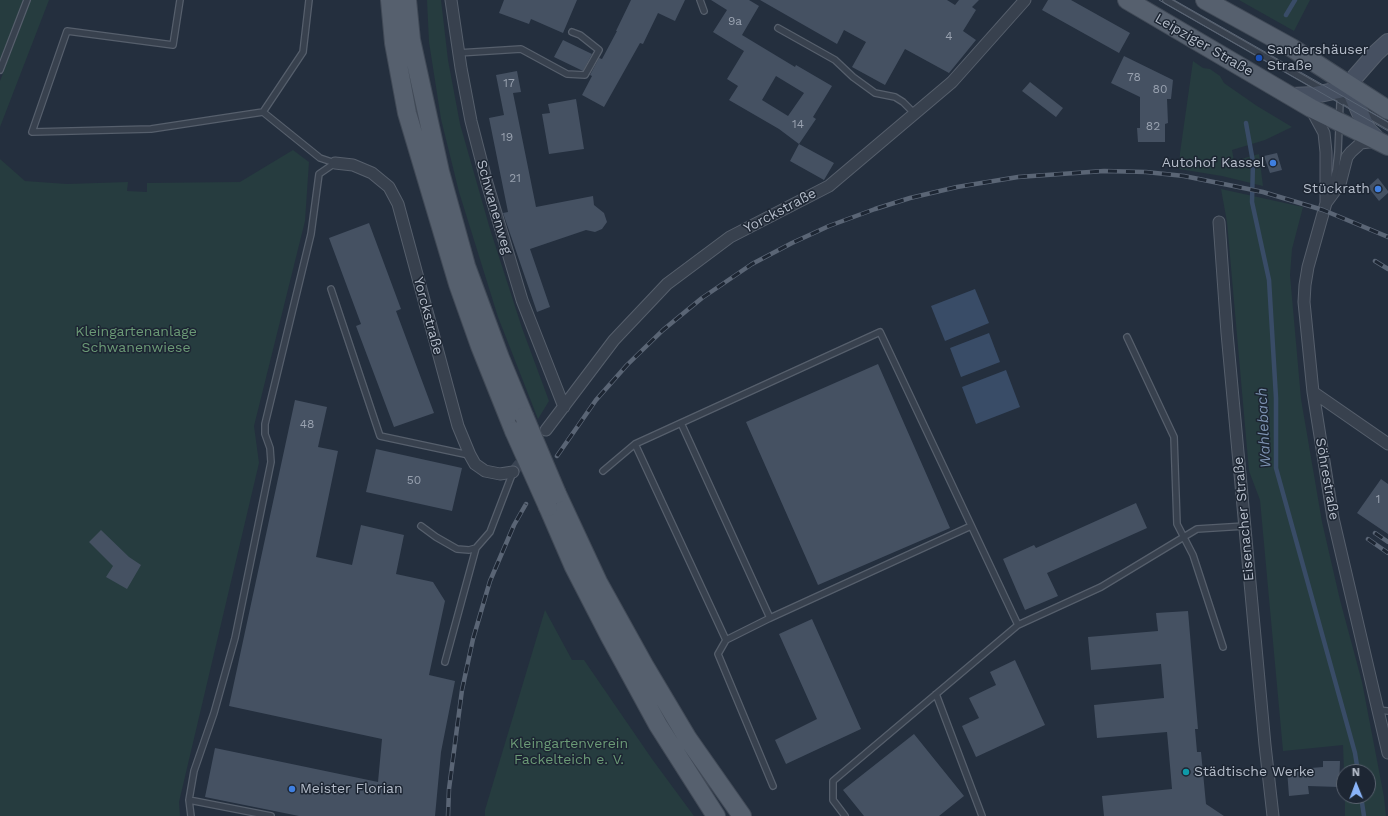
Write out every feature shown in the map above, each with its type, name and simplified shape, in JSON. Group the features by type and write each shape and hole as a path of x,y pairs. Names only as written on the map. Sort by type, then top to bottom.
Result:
{"main road":[{"path":"390,0 394,43 407,113 458,284 480,346 519,424 552,500 574,567 658,725 716,816"},
{"path":"407,0 411,40 440,172 466,266 500,358 519,424"},
{"name":"Leipziger Straße","path":"1127,0 1310,108 1339,123 1385,138"},
{"path":"1206,0 1292,48 1345,93 1359,110 1367,129 1385,138"},
{"path":"1345,93 1376,53 1388,42"},
{"path":"1292,96 1314,95 1339,90 1388,110"},
{"path":"552,500 644,665 688,739 742,816"}],"street":[{"name":"Schwanenweg","path":"452,0 458,53 471,121 504,244 522,300 564,406"},
{"name":"Yorckstraße","path":"546,430 614,340 667,284 730,237 828,186 952,82 1025,0"},
{"name":"Söhrestraße","path":"1310,108 1324,133 1326,166 1326,203 1308,267 1304,302 1313,392 1333,518 1383,710 1388,753"},
{"name":"Söhrestraße","path":"1326,203 1340,184 1347,157 1351,152 1362,143 1385,138"},
{"name":"Yorckstraße","path":"335,164 353,165 372,173 389,187 398,204 458,426 470,455 475,464 485,471 500,474 513,472"},
{"name":"Eisenacher Straße","path":"1219,222 1227,333 1265,745 1273,816"},
{"path":"1313,392 1388,444"}],"lane":[{"path":"0,70 27,0"},
{"path":"180,0 173,45 67,31 32,132 151,130 262,112 303,52 309,0"},
{"path":"700,0 704,11"},
{"path":"1166,0 1328,92"},
{"path":"778,28 835,60 853,77 875,93 895,98 903,102 914,113"},
{"path":"458,53 520,49 567,74 585,74 599,50 580,35 572,32"},
{"path":"1326,203 1336,170 1340,103 1345,93"},
{"path":"262,112 320,158 335,164"},
{"path":"191,816 189,800 194,771 214,713 236,630 271,462 270,448 265,434 265,424 311,234 319,174 335,164"},
{"path":"331,289 380,436 470,455"},
{"path":"603,470 635,444 880,332 1018,625"},
{"path":"1127,337 1174,437 1177,524 1193,555 1223,647"},
{"path":"681,423 770,618"},
{"path":"635,444 726,640"},
{"path":"445,662 476,548 490,532 513,472"},
{"path":"421,526 457,549 469,550 476,548"},
{"path":"773,786 718,654 726,640 770,618 971,526"},
{"path":"845,816 833,800 833,781 1018,625 1101,587 1197,529 1245,526"},
{"path":"936,694 982,816"},
{"path":"189,800 271,816"}],"green space":[{"path":"0,0 23,0 0,61"},
{"path":"31,0 49,0 0,127 0,81"},
{"path":"427,0 441,0 448,60 460,124 490,229 522,328 549,401 538,419 498,317 459,192 441,119 429,42"},
{"path":"1239,0 1310,0 1294,31"},
{"path":"1193,61 1203,68 1210,69 1220,76 1224,83 1257,106 1292,127 1265,140 1232,150 1234,161 1259,154 1263,186 1222,176 1179,169"},
{"name":"Kleingartenanlage Schwanenwiese","path":"293,150 309,162 305,221 254,426 259,463 179,802 180,816 0,816 0,159 25,181 67,184 128,182 127,191 147,192 147,183 240,182"},
{"path":"1221,189 1303,207 1292,249 1290,275 1301,399 1322,522 1340,600 1362,682 1384,797 1386,816 1345,816 1345,804 1376,804 1376,764 1344,764 1343,745 1283,751 1260,500 1249,471 1227,222"},
{"name":"Kleingartenverein Fackelteich e. V.","path":"545,610 572,660 584,660 652,759 694,816 485,816 485,810"}],"water":[{"path":"975,289 989,323 945,341 931,306"},
{"path":"989,333 1000,362 961,377 950,348"},
{"path":"1006,370 1020,407 976,424 962,387"}],"building":[{"path":"504,0 577,0 563,33 531,19 529,24 499,13"},
{"path":"631,0 685,0 675,21 658,13 643,44 640,43 604,107 582,95 592,76 590,75 599,58 602,59"},
{"path":"711,0 749,0 759,6 742,35 795,67 796,65 832,86 813,117 816,119 799,144 779,129 729,100 738,86 727,79 744,51 713,32 727,10","holes":["776,76 804,93 788,116 762,100"]},
{"path":"760,0 947,0 955,5 959,0 979,0 972,7 976,10 963,31 976,40 949,73 905,49 885,85 852,67 866,42 844,30 837,44"},
{"path":"1048,0 1071,0 1130,33 1119,53 1042,10"},
{"path":"563,40 592,54 583,71 554,57"},
{"path":"1124,56 1173,80 1171,99 1167,99 1168,123 1165,124 1165,142 1138,142 1137,128 1140,128 1140,97 1111,83"},
{"path":"517,71 521,92 513,93 536,207 593,196 594,205 604,213 607,222 602,229 595,232 586,230 530,249 550,307 537,312 503,213 508,212 489,118 504,115 496,75"},
{"path":"1030,82 1063,108 1056,117 1022,91"},
{"path":"576,99 584,149 549,154 542,114 550,113 548,104"},
{"path":"799,144 834,163 824,180 790,161"},
{"name":"Autohof Kassel","path":"1277,153 1282,170 1270,173 1264,156"},
{"name":"Stückrath","path":"1378,178 1388,191 1388,193 1379,201 1368,187"},
{"path":"369,223 401,309 396,311 434,413 394,427 356,326 361,324 329,238"},
{"path":"878,364 950,528 818,585 746,422"},
{"path":"295,400 327,407 318,447 338,451 316,557 352,565 361,525 404,535 396,574 433,582 445,601 429,675 455,681 441,752 435,816 299,816 205,797 215,748 378,782 382,739 229,706"},
{"path":"376,449 462,468 452,511 366,492"},
{"path":"1381,479 1388,484 1388,534 1357,513"},
{"path":"1136,503 1147,528 1047,573 1058,596 1025,610 1003,559 1034,545 1036,548"},
{"path":"101,530 129,557 141,565 127,589 106,577 113,566 89,542"},
{"path":"1188,611 1198,729 1195,729 1197,752 1201,752 1206,804 1224,816 1104,816 1102,796 1172,789 1167,732 1097,738 1094,705 1164,698 1161,664 1091,670 1088,637 1158,631 1156,613"},
{"path":"812,619 861,729 786,764 775,740 817,719 779,634"},
{"path":"1015,660 1045,725 976,757 962,726 979,718 969,698 996,685 990,672"},
{"path":"914,734 964,796 939,816 864,816 843,790"},
{"path":"1323,761 1340,761 1340,764 1336,764 1336,787 1308,786 1309,794 1289,796 1287,770 1323,767"}],"waterway":[{"name":"Wahlebach","path":"1286,15 1295,0"},
{"name":"Wahlebach","path":"1246,123 1253,162 1252,202 1269,280 1276,398 1276,468 1355,753 1357,764"},
{"name":"Wahlebach","path":"1362,804 1364,816"}],"tunnel":[{"path":"513,472 546,430"}],"tram line":[{"path":"1159,0 1388,131"},
{"path":"1174,0 1388,122"}],"railway":[{"path":"557,456 596,400 627,365 663,330 702,298 752,264 792,243 829,226 910,198 957,187 1018,177 1104,171 1146,172 1184,176 1263,192 1323,210 1388,237"},
{"path":"1375,261 1388,269"},
{"path":"448,816 449,789 462,690 473,639 490,581 514,525 526,504"},
{"path":"1375,533 1388,542"},
{"path":"1368,539 1388,553"}],"place":[{"name":"Sandershäuser Straße","path":"1259,58"},
{"name":"Autohof Kassel","path":"1273,163"},
{"name":"Stückrath","path":"1378,189"},
{"name":"Städtische Werke","path":"1186,772"},
{"name":"Meister Florian","path":"292,789"}]}
